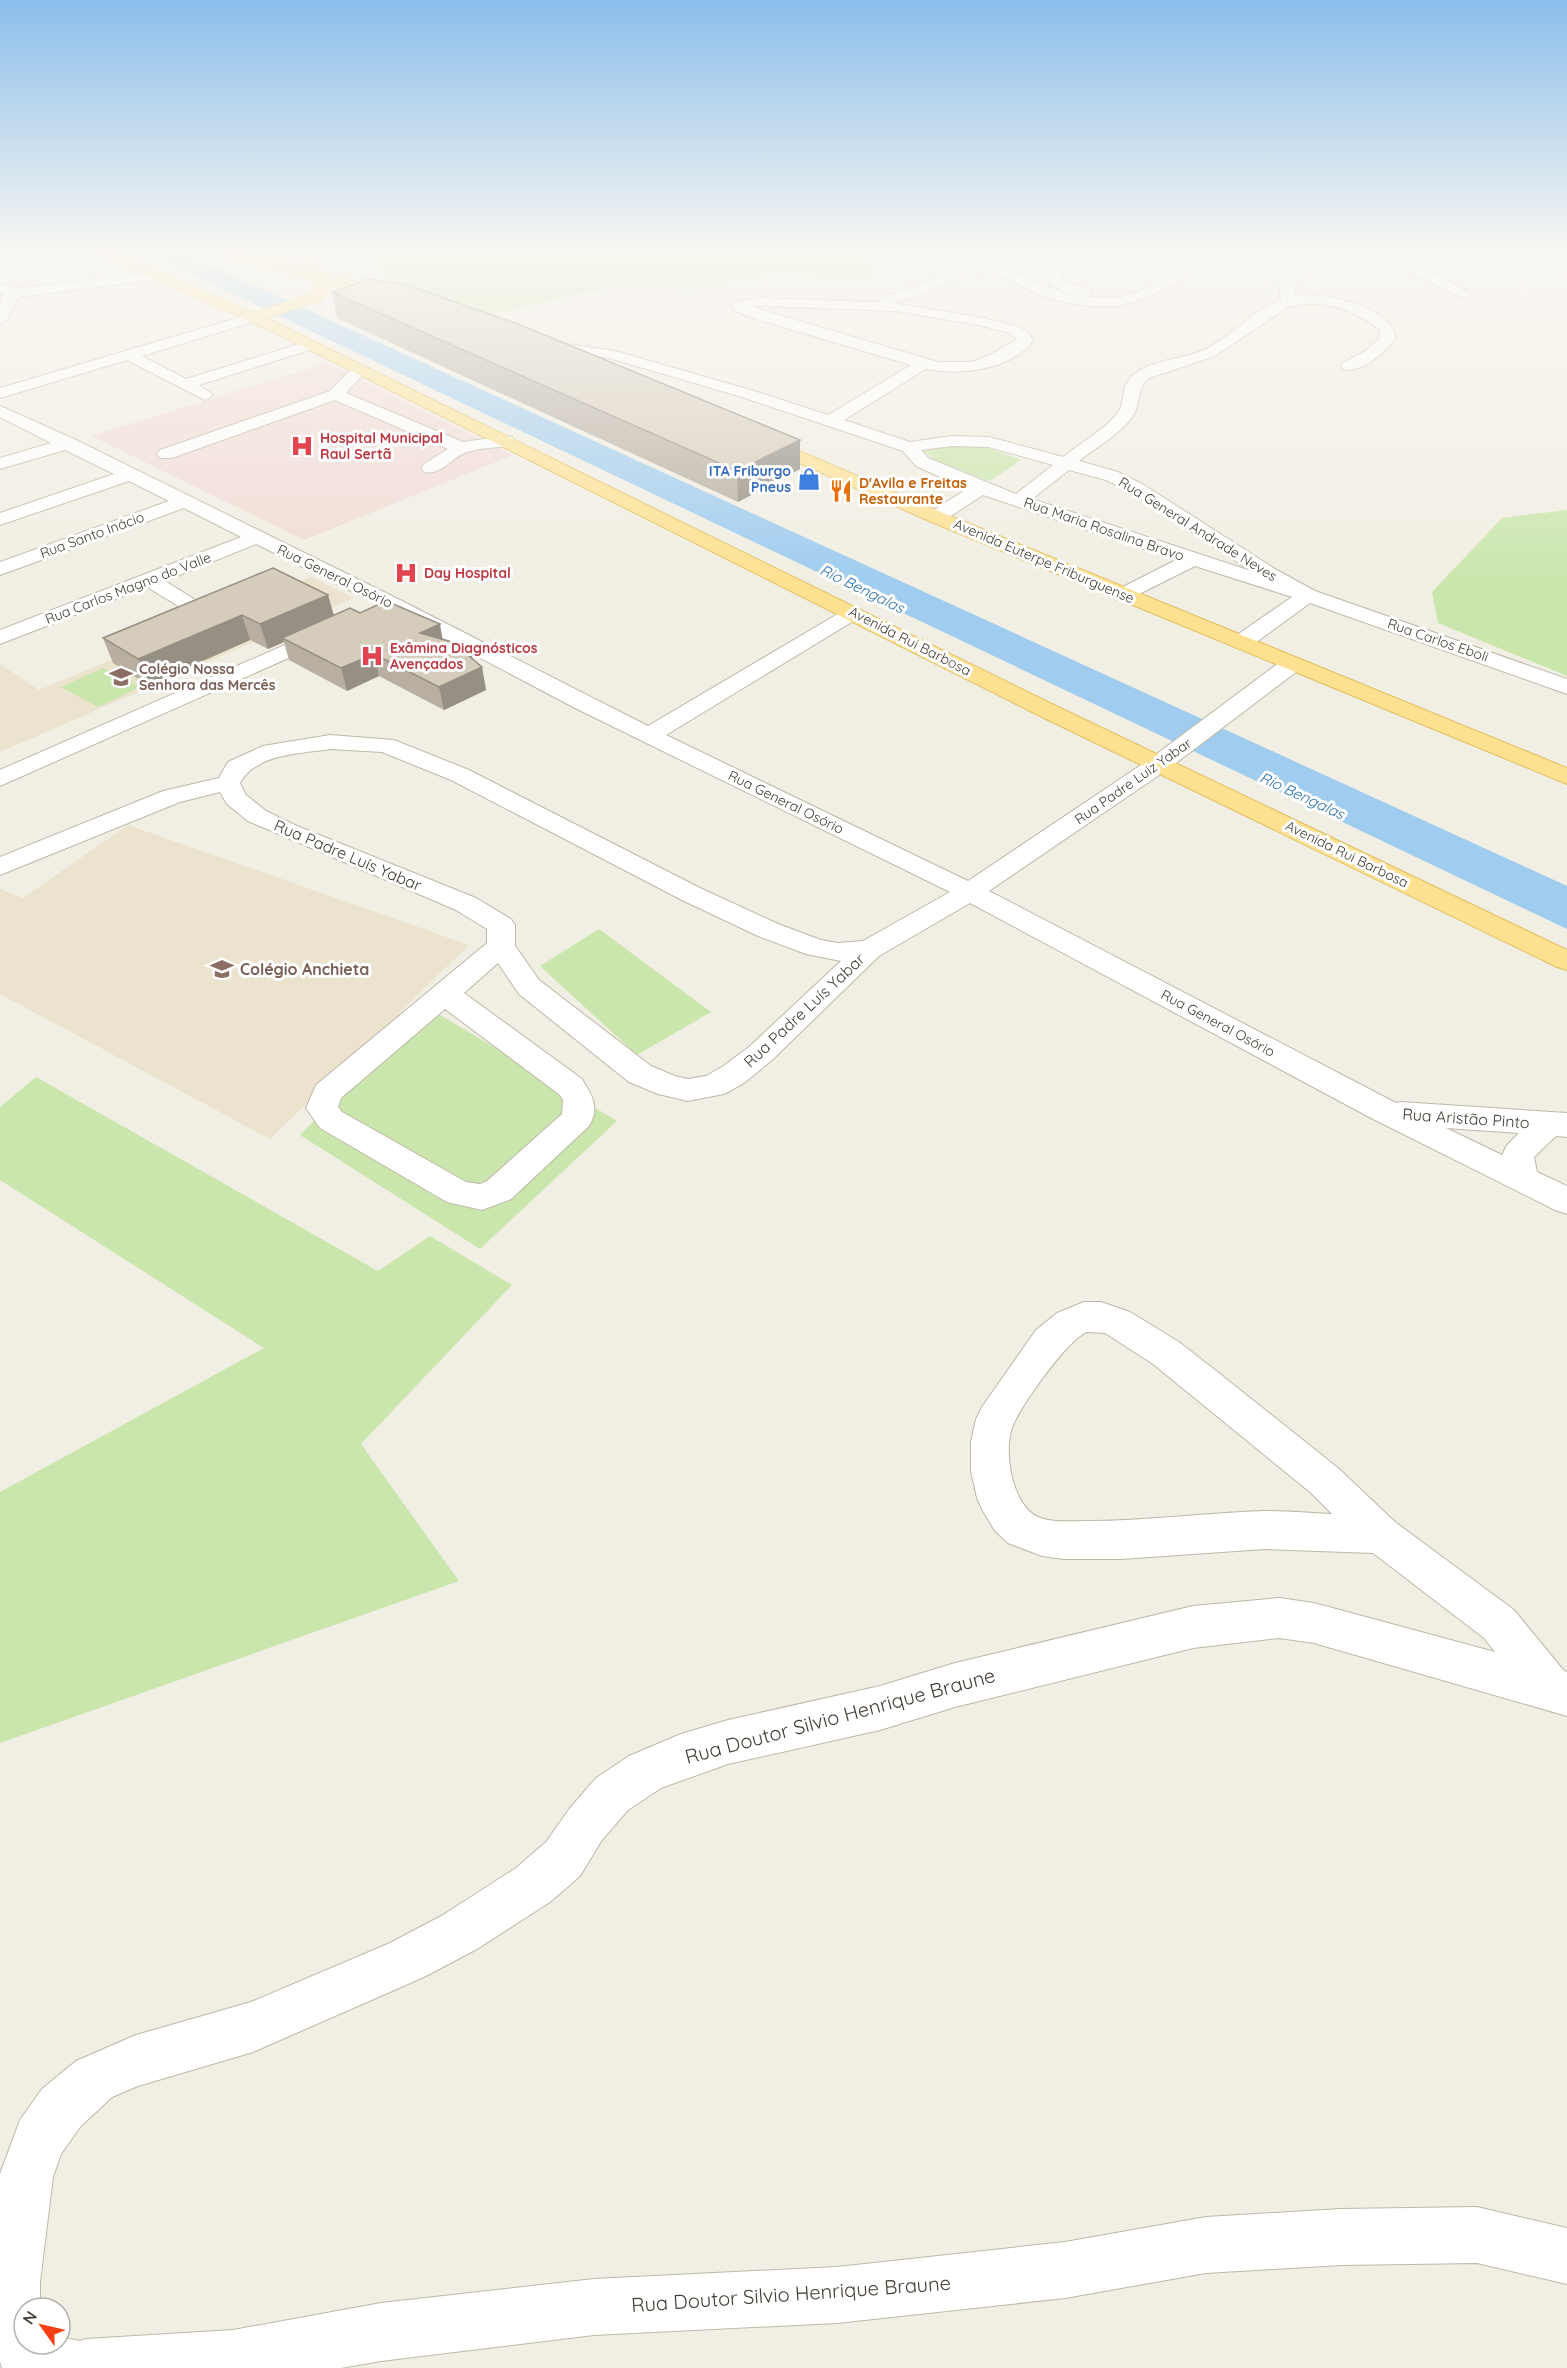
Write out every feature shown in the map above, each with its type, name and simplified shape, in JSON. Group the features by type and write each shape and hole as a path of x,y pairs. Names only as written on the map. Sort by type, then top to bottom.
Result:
{"main road":[{"name":"Avenida Rui Barbosa","path":"345,362 1159,764 1567,961"},
{"path":"571,362 594,372"},
{"name":"Avenida Euterpe Friburguense","path":"742,432 936,517 1567,777"}],"street":[{"path":"0,393 103,362"},
{"path":"142,362 207,396"},
{"path":"186,384 258,362"},
{"path":"636,362 724,387 909,447"},
{"path":"916,362 953,369 984,365 990,362"},
{"path":"1020,500 1124,417 1132,399 1131,389 1137,380 1144,375 1187,362"},
{"path":"1349,366 1358,362"},
{"path":"830,421 924,364"},
{"path":"166,454 336,394 360,369"},
{"path":"704,397 724,387"},
{"path":"336,394 461,448"},
{"name":"Rua General Osório","path":"0,411 255,538 372,613 649,735 970,892 1384,1112 1567,1201"},
{"path":"430,468 461,448 506,441"},
{"name":"Rua General Andrade Neves","path":"909,447 952,441 977,441 1002,445 1112,476 1138,489 1268,573 1308,595"},
{"path":"0,464 68,443"},
{"name":"Rua Maria Rosalina Bravo","path":"909,447 922,462 981,488 1308,595"},
{"path":"0,519 129,475"},
{"path":"936,517 981,488"},
{"name":"Rua Santo Inácio","path":"0,569 184,502"},
{"name":"Rua Carlos Magno do Valle","path":"0,638 255,538"},
{"path":"1122,594 1148,584 1194,559"},
{"path":"148,579 195,608"},
{"path":"1242,642 1308,595"},
{"name":"Rua Carlos Eboli","path":"1308,595 1567,687"},
{"path":"0,779 372,613"},
{"path":"649,735 853,613"},
{"name":"Rua Padre Luiz Yabar","path":"970,892 1159,764 1292,664"},
{"name":"Rua Padre Luís Yabar","path":"869,950 838,952 816,948 768,930 691,894 460,775 386,745 330,742 263,753 237,767 228,783 236,799 257,816 474,909 501,925 501,946 529,987 640,1074 669,1086 688,1090 719,1083 760,1054 869,950 970,892"},
{"path":"0,867 172,796 228,783"},
{"path":"444,993 571,1087 579,1100 578,1118 499,1190 482,1197 459,1193 331,1120 322,1108 327,1094 444,993 501,946"},
{"name":"Rua Aristão Pinto","path":"1384,1112 1558,1124"},
{"name":"Rua Aristão Pinto","path":"1524,1180 1517,1161 1518,1153 1558,1124"},
{"name":"Rua Doutor Silvio Henrique Braune","path":"1381,1535 1265,1530 1121,1540 1064,1540 1042,1537 1022,1530 1009,1518 997,1498 991,1471 990,1442 995,1419 1049,1341 1070,1323 1084,1317 1101,1317 1117,1322 1166,1353 1207,1385 1324,1480 1381,1535 1499,1624 1559,1692"},
{"name":"Rua Doutor Silvio Henrique Braune","path":"74,2368 38,2362 23,2348 12,2324 12,2282 26,2177 39,2139 62,2108 94,2079 136,2061 253,2027 406,1960 460,1932 533,1885 563,1859 586,1824 612,1794 645,1772 728,1742 880,1708 956,1684 1147,1640 1192,1627 1251,1620 1279,1618 1314,1623 1559,1692"},
{"name":"Rua Doutor Silvio Henrique Braune","path":"86,2368 233,2359 381,2332 594,2307 837,2295 1042,2273 1206,2245 1341,2237 1477,2235 1567,2256"}],"shaded area":[{"name":"Hospital Municipal Raul Sertã","path":"327,363 513,455 304,540 91,436"},
{"name":"Colégio Nossa Senhora das Mercês","path":"311,577 354,598 0,752 0,664 39,690"},
{"name":"Colégio Anchieta","path":"128,825 469,945 270,1139 0,994 0,889 23,898"}],"green space":[{"path":"943,444 988,448 1021,460 990,481 937,461 922,450"},
{"path":"1567,510 1567,676 1438,623 1432,592 1502,518"},
{"path":"103,668 140,687 98,707 61,687"},
{"path":"599,929 711,1012 637,1055 540,966"},
{"path":"427,1007 617,1121 480,1249 300,1135"},
{"path":"36,1077 378,1271 430,1236 512,1285 361,1444 459,1581 0,1743 0,1492 264,1348 0,1180 0,1107"}],"water":[{"name":"Rio Bengalas","path":"375,362 421,362 1567,886 1567,929"}],"building":[{"path":"489,362 609,362 800,440 737,471"},
{"path":"273,568 328,595 260,624 242,615 138,659 103,638"},
{"path":"386,601 440,624 420,633 470,647 469,656 482,667 439,687 374,654 341,668 282,638 350,608 360,613"}],"place":[{"name":"Hospital Municipal Raul Sertã","path":"302,446"},
{"name":"ITA Friburgo Pneus","path":"809,479"},
{"name":"D'Avila e Freitas Restaurante","path":"841,491"},
{"name":"Day Hospital","path":"406,573"},
{"name":"Exâmina Diagnósticos Avençados","path":"372,656"},
{"name":"Colégio Nossa Senhora das Mercês","path":"121,677"},
{"name":"Colégio Anchieta","path":"222,969"}]}
